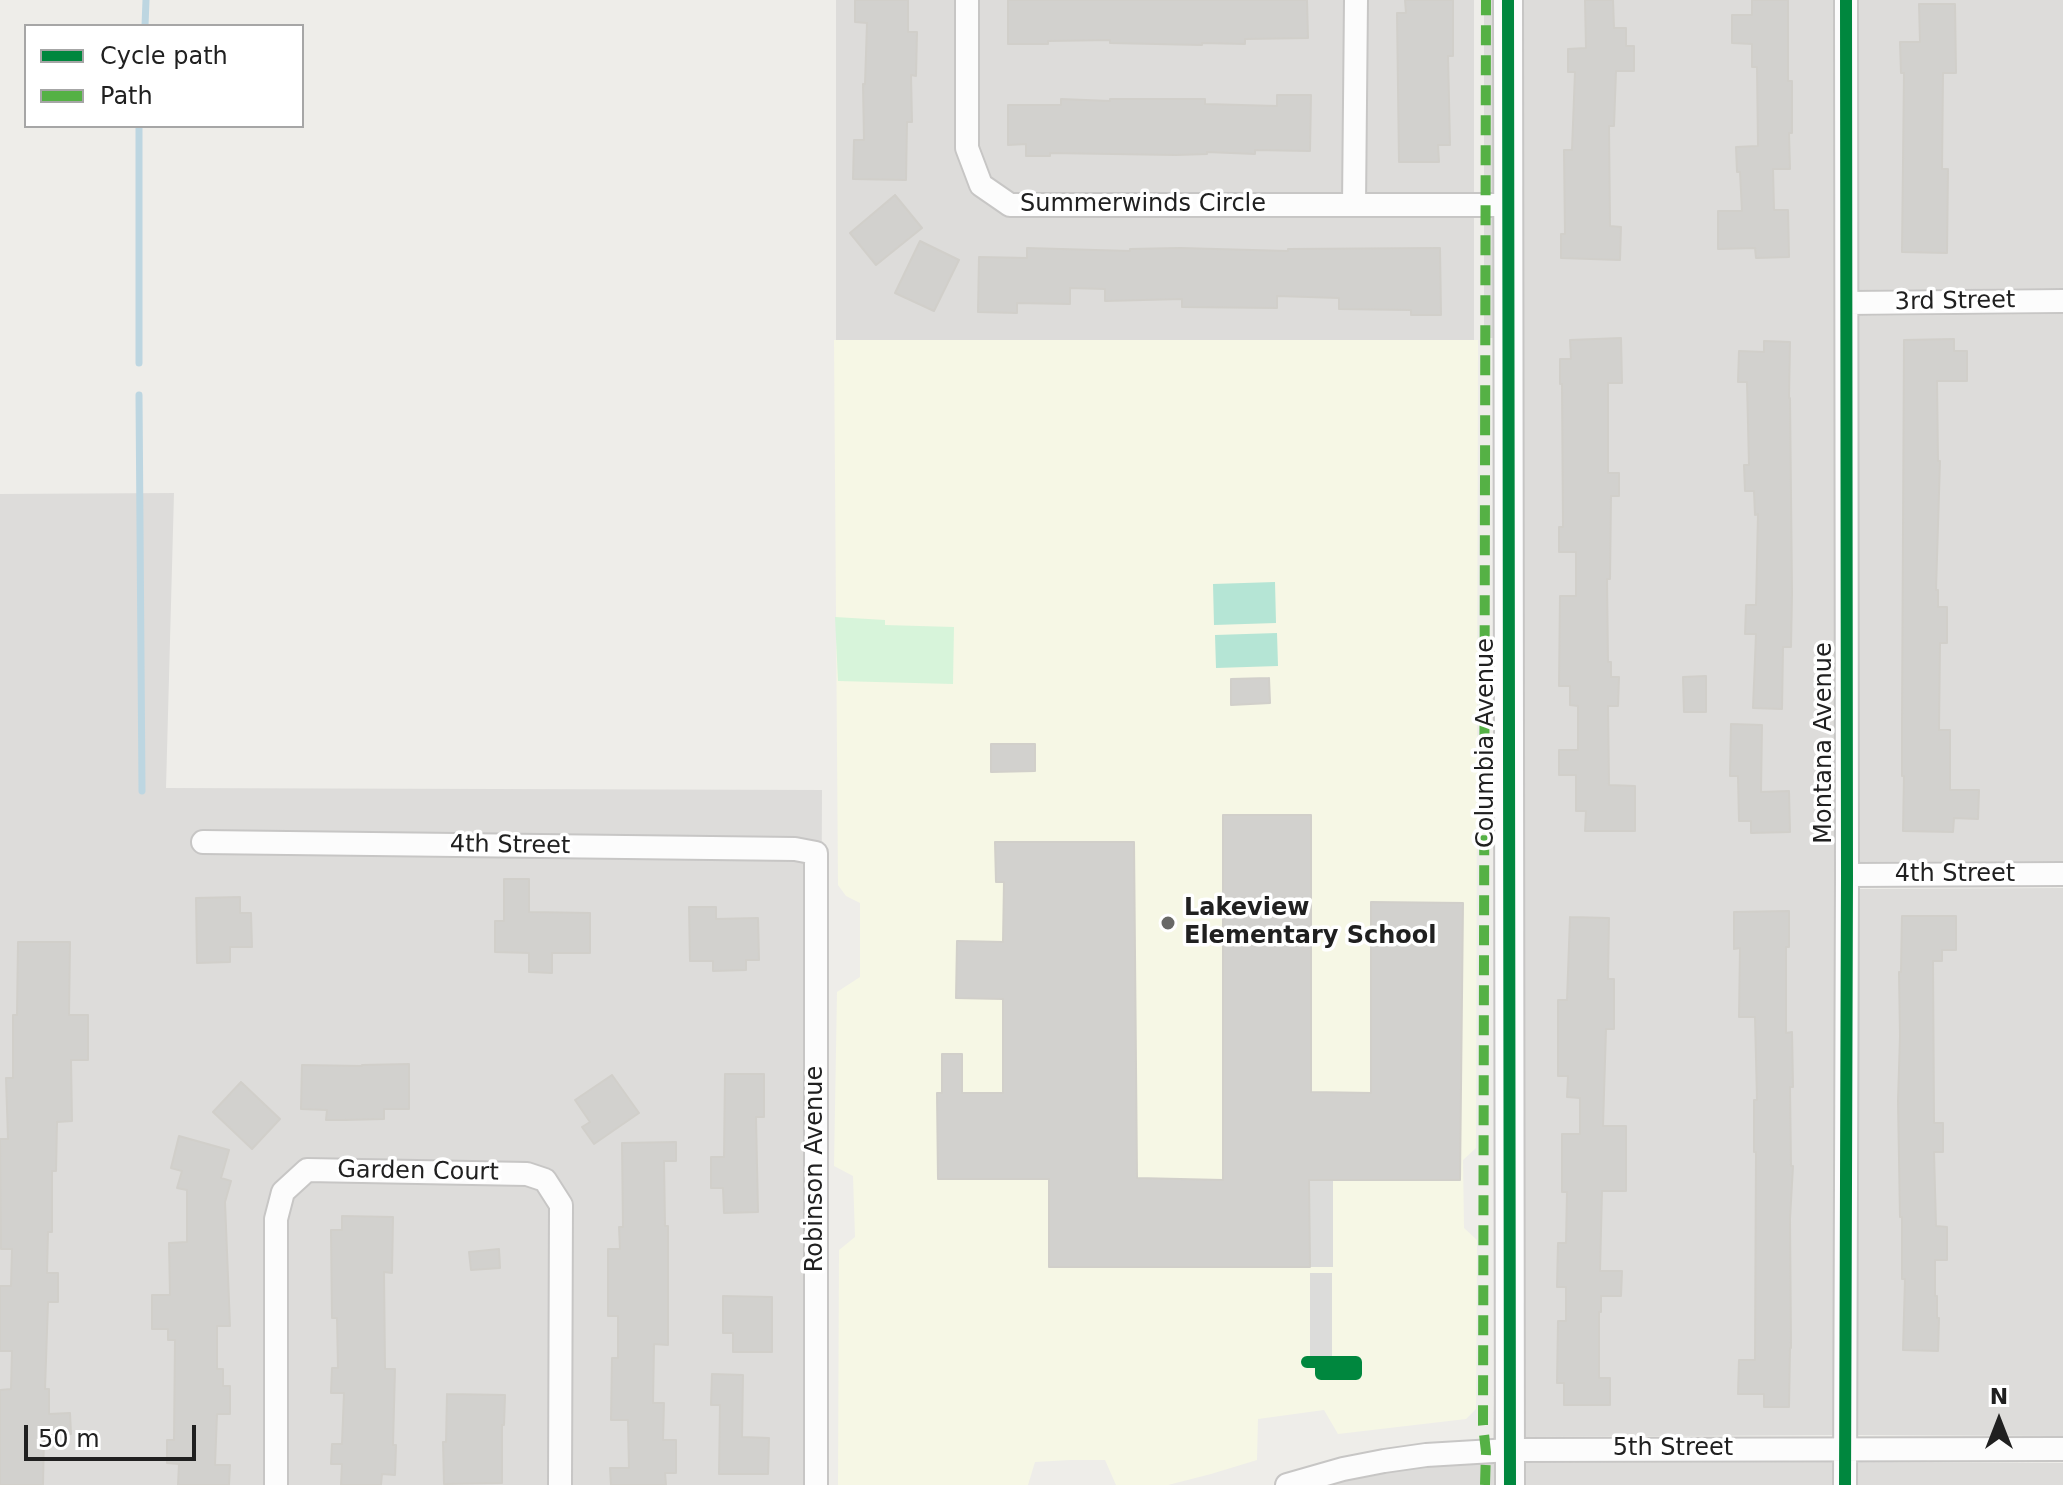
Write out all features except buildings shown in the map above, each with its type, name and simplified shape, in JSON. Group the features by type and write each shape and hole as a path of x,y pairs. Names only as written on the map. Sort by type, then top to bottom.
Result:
{"street":[{"name":"Summerwinds Circle","path":"967,0 967,148 981,185 1010,205 1508,205"},
{"path":"1354,205 1356,0"},
{"name":"Columbia Avenue","path":"1508,0 1510,1485"},
{"name":"Montana Avenue","path":"1845,1485 1846,0"},
{"name":"3rd Street","path":"1847,303 2063,301"},
{"name":"4th Street","path":"203,842 795,849 816,853"},
{"name":"Robinson Avenue","path":"816,853 816,1485"},
{"name":"4th Street","path":"1847,875 2063,874"},
{"name":"Garden Court","path":"276,1485 276,1219 283,1192 307,1170 527,1174 545,1180 561,1205 560,1485"},
{"name":"5th Street","path":"1287,1485 1384,1461 1510,1450 2063,1449"}],"shaded area":[{"path":"836,0 1474,0 1474,340 836,340"},
{"path":"1484,0 1497,0 1497,338 1488,338 1484,331"},
{"path":"1521,0 1834,0 1833,1435 1521,1437"},
{"path":"1858,0 2063,0 2063,288 1859,290"},
{"path":"2063,314 2063,861 1859,862 1859,316"},
{"name":"Lakeview Elementary School","path":"834,340 1478,340 1476,1148 1463,1160 1464,1228 1477,1240 1476,1409 1466,1419 1338,1434 1324,1410 1258,1419 1257,1460 1168,1485 1116,1485 1105,1460 1070,1460 1035,1462 1028,1485 838,1485 839,1250 855,1237 853,1176 834,1166 837,992 860,977 860,903 846,896 838,885"},
{"path":"174,493 166,788 822,790 819,1485 0,1485 0,494"},
{"path":"2063,888 2063,1436 1857,1435 1859,889"},
{"path":"1309,1180 1333,1180 1333,1267 1310,1267"},
{"path":"1498,1196 1498,1485 1312,1485 1493,1441"},
{"path":"1310,1273 1332,1273 1332,1356 1310,1356"},
{"path":"1833,1462 1834,1485 1521,1485 1521,1463"},
{"path":"1857,1462 2063,1463 2063,1485 1857,1485"}],"green space":[{"path":"1275,582 1276,623 1214,625 1213,584"},
{"path":"835,617 885,620 885,625 954,627 953,684 838,681"},
{"path":"1277,633 1278,666 1216,668 1215,635"}],"waterway":[{"path":"145,24 146,0"},
{"path":"139,128 139,363"},
{"path":"139,395 142,791"}],"marked path":[{"path":"1485,1485 1486,0"}],"cycle path":[{"path":"1508,0 1510,1485"},
{"path":"1845,1485 1846,0"},
{"path":"1307,1362 1356,1362 1356,1374 1321,1374 1321,1362"}],"place":[{"name":"Lakeview Elementary School","path":"1168,923"}]}
